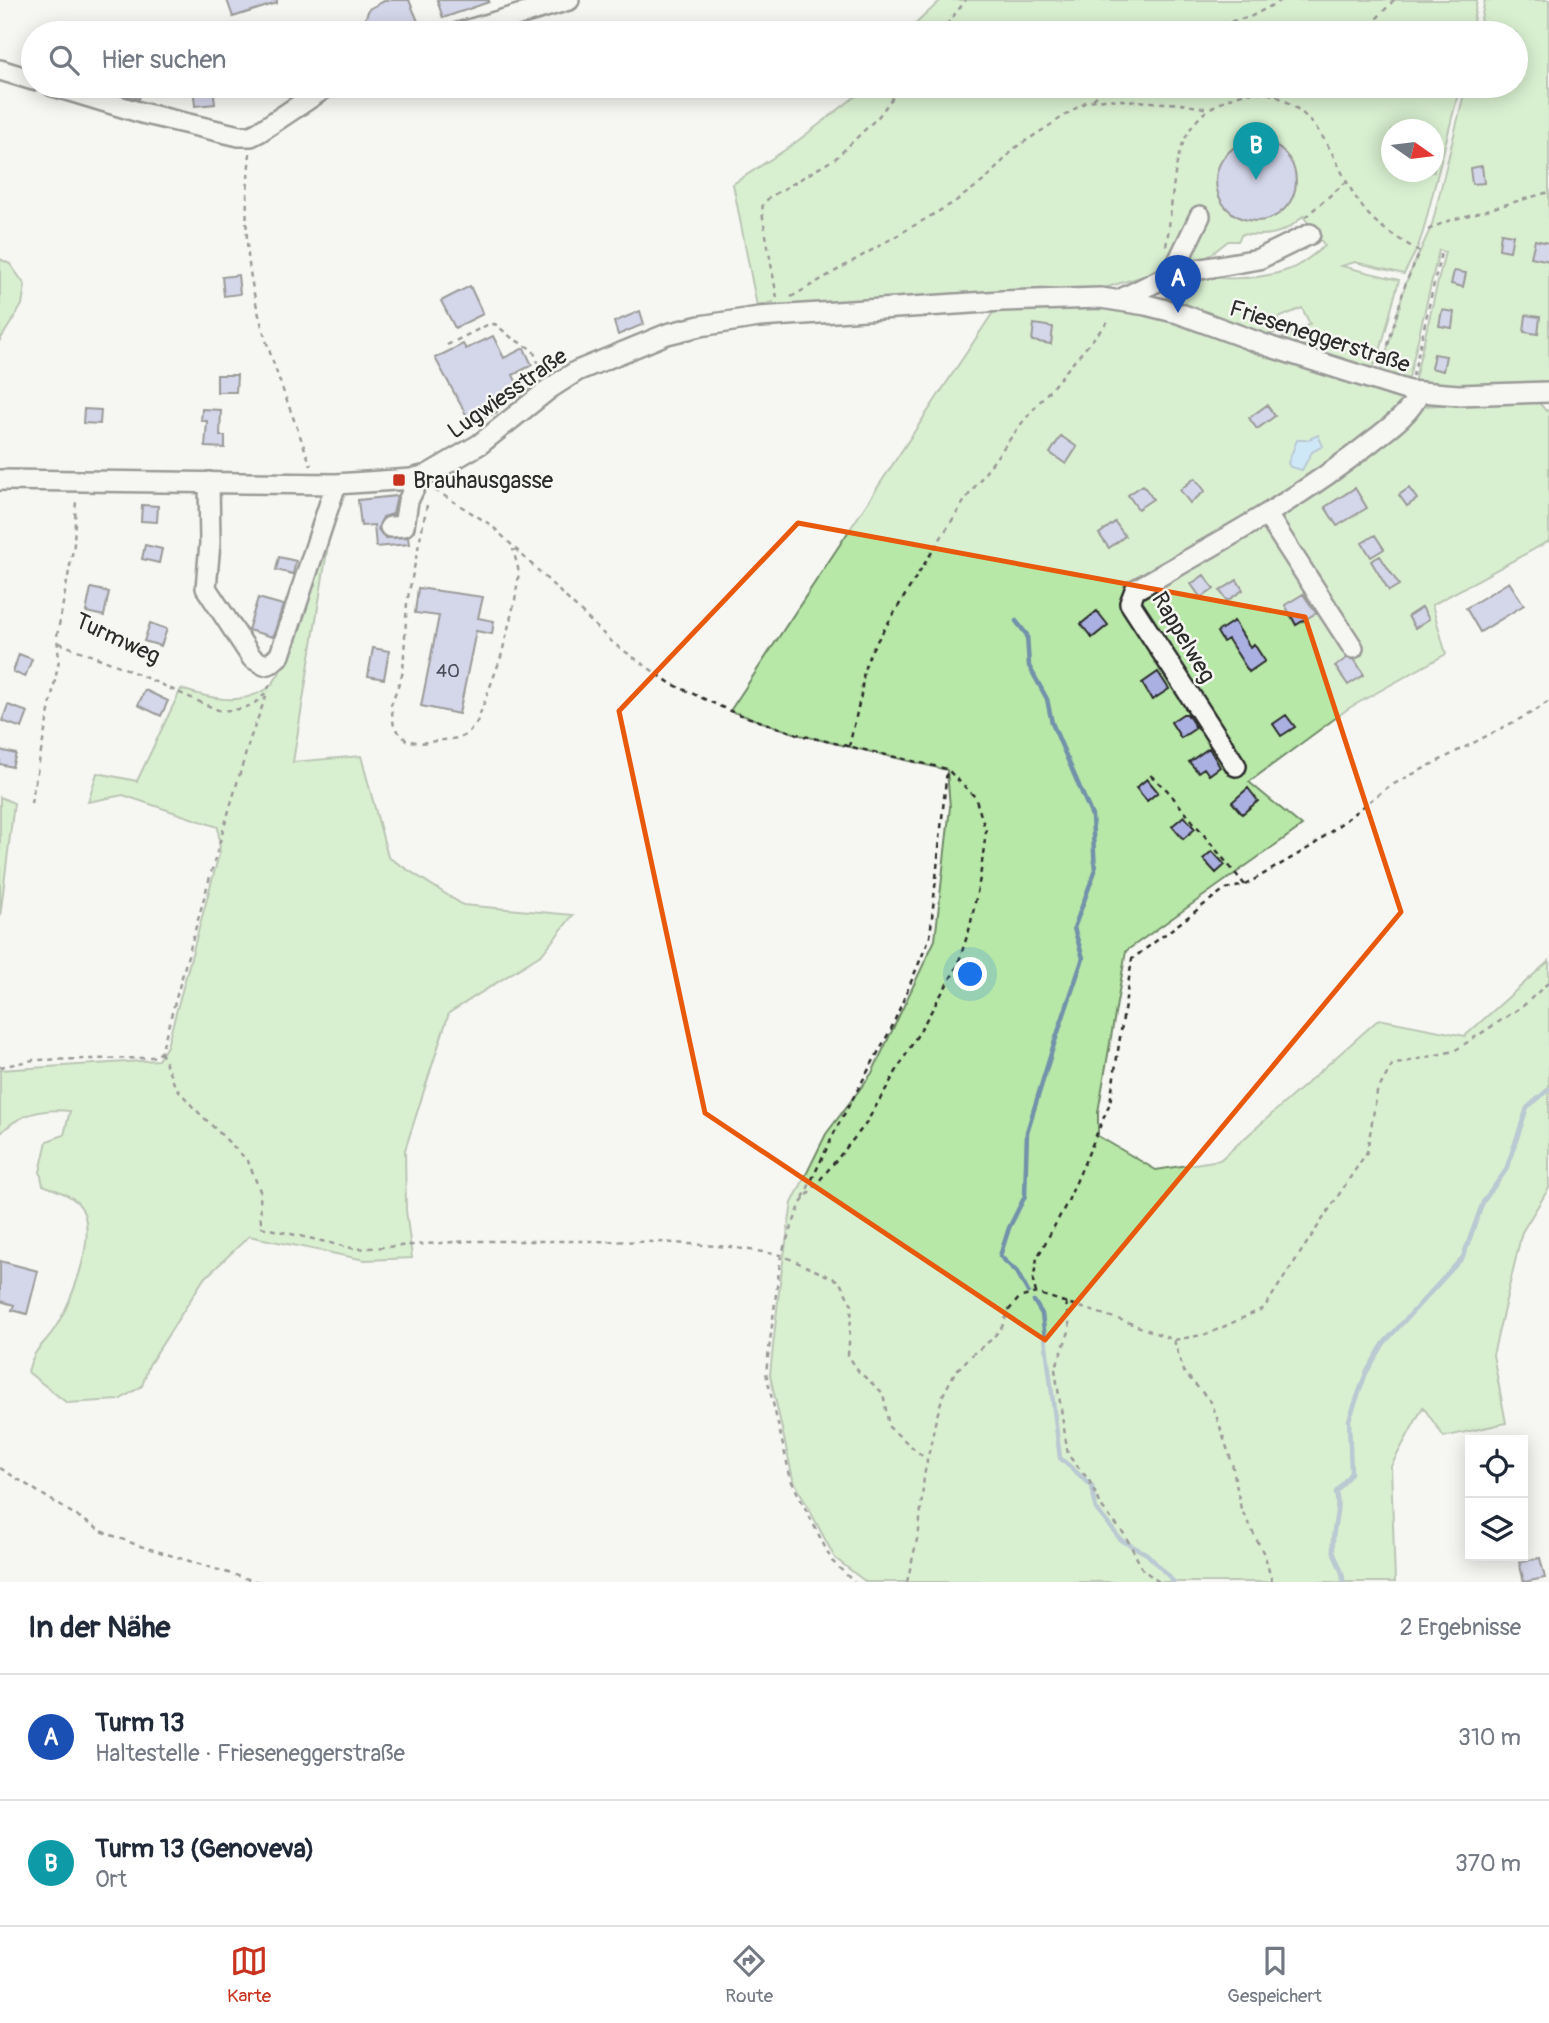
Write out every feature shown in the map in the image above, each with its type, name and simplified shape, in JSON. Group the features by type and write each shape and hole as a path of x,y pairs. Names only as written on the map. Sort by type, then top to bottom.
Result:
{"street":[{"path":"498,21 569,0"},
{"path":"0,70 21,76"},
{"path":"95,98 214,132 251,136 310,98"},
{"path":"1172,274 1200,216"},
{"path":"1122,299 1172,274 1259,259 1310,234"},
{"name":"Lugwiesstraße","path":"0,480 327,484 424,482 577,371 667,334 733,320 1002,301 1122,299"},
{"name":"Frieseneggerstraße","path":"1122,299 1178,313 1378,383 1414,392 1458,395 1549,392"},
{"name":"Rappelweg","path":"1236,766 1130,603 1135,590 1267,515 1355,455 1415,404 1414,392"},
{"path":"209,482 211,511 205,579 207,591 257,662 264,665 280,655 327,484"},
{"path":"390,527 404,526 408,500 424,482"},
{"path":"1267,515 1353,648"}],"path":[{"path":"949,21 966,0"},
{"path":"1232,21 1250,17 1282,0"},
{"path":"1374,21 1394,0"},
{"path":"778,301 762,212 764,204 770,197 836,158 879,116 892,98"},
{"path":"1165,251 1185,135 1196,120 1210,109 1233,98"},
{"path":"1281,98 1313,121 1369,215 1420,252 1406,282 1378,383"},
{"path":"789,298 953,203 985,180 1014,148 1082,103 1093,99 1181,104 1210,109"},
{"path":"251,136 246,223 253,286 270,348 327,484"},
{"path":"1310,234 1304,218 1347,181"},
{"path":"1428,230 1445,222 1549,192"},
{"path":"1414,392 1441,253"},
{"path":"849,747 864,670 871,651 948,525 1021,424 1108,322 1122,299"},
{"path":"447,345 487,325 495,324 512,338 533,349 549,389"},
{"name":"Turmweg","path":"76,480 74,544 57,636 59,643 122,667 218,710 234,711 252,706 268,691"},
{"path":"424,482 426,514 407,602 403,672 391,705 394,727 406,740 420,743 459,738 466,735 477,722 501,657 516,600 519,568 512,547"},
{"path":"424,482 483,520 613,643 662,678 695,696 767,725 947,769 975,797 986,831 981,878 970,927 957,967 865,1125 801,1203"},
{"path":"31,803 59,660 59,643"},
{"path":"0,1067 33,1060 145,1058 157,1056 161,1052 250,739 280,655"},
{"path":"1036,1293 1033,1281 1037,1258 1068,1201 1110,1103 1132,960 1225,889 1245,885 1312,846 1388,787 1535,711 1549,701"},
{"path":"855,1582 832,1561 791,1480 766,1373 781,1255 801,1203 836,1129 891,1029 930,937 947,769"},
{"path":"1148,773 1167,790 1245,885"},
{"path":"907,1582 919,1531 927,1460 943,1395 955,1373 1002,1327 1009,1310 1019,1298 1036,1293 1174,1340 1208,1334 1265,1308 1367,1152 1377,1092 1392,1065 1454,1051 1523,1006 1549,982"},
{"path":"161,1052 175,1086 248,1161 260,1191 261,1227 356,1249 469,1241 660,1242 731,1247 781,1255 839,1281 852,1305 848,1355 859,1372 883,1393 889,1427 927,1460"},
{"path":"1066,1302 1070,1329 1055,1369 1068,1455 1089,1480 1103,1509 1125,1535 1143,1570 1159,1582"},
{"path":"1174,1340 1183,1371 1212,1403 1232,1463 1241,1509 1265,1556 1272,1582"},
{"path":"0,1468 101,1531 136,1545 258,1582"}],"highlighted area":[{"path":"798,523 1305,617 1401,912 1045,1340 705,1113 619,711"}],"green space":[{"path":"941,0 1477,0 1473,21 919,21"},
{"path":"1485,0 1549,0 1549,387 1473,390 1414,383 1445,252 1439,250 1407,386 1378,382 1406,282 1432,225 1463,98 1528,98 1528,21 1481,21"},
{"path":"853,98 1457,98 1444,149 1444,119 1381,119 1381,182 1436,182 1423,232 1404,274 1355,262 1341,266 1399,280 1378,359 1370,371 1286,346 1281,339 1310,324 1302,308 1276,319 1279,329 1263,337 1165,304 1172,274 1170,268 1091,292 774,311 773,302 757,306 733,184 791,146","holes":["1303,216 1325,246 1305,261 1279,273 1249,278 1173,273 1183,254 1200,263 1228,241 1238,241 1242,234 1259,235 1282,231"]},
{"path":"0,259 10,264 25,285 22,305 0,340"},
{"path":"1102,304 1144,310 1425,406 1536,399 1546,411 1549,409 1549,541 1432,605 1446,654 1349,708 1249,782 1302,826 1126,951 1098,1112 1098,1136 1156,1170 1220,1160 1379,1019 1465,1036 1549,961 1549,1188 1522,1232 1493,1355 1506,1423 1444,1437 1423,1407 1391,1466 1395,1582 866,1582 835,1558 793,1479 770,1375 792,1203 826,1134 872,1073 935,940 950,807 947,770 800,735 730,711 994,311"},
{"path":"319,545 328,545 293,762 361,756 388,857 463,905 573,915 542,954 449,1013 405,1150 406,1210 412,1258 365,1260 249,1236 203,1280 149,1365 142,1386 119,1400 67,1403 28,1372 36,1352 55,1328 69,1301 86,1246 84,1214 77,1202 43,1185 40,1172 47,1141 64,1135 70,1111 32,1114 7,1127 0,1134 0,1070 158,1060 167,1046 220,851 218,827 123,795 88,802 97,773 137,781 181,689 212,697 234,699 254,695 265,690 274,681 291,646"},
{"path":"0,797 14,803 0,917"}],"water":[{"path":"1318,435 1323,446 1312,452 1302,470 1290,467 1288,463 1297,440 1307,440"}],"building":[{"path":"227,0 277,0 277,3 233,17"},
{"path":"386,0 409,0 418,21 364,21 369,9"},
{"path":"437,0 489,0 489,2 443,18"},
{"path":"194,98 214,98 215,104 195,106"},
{"path":"1256,141 1271,144 1284,153 1293,166 1296,181 1293,196 1284,209 1271,218 1256,221 1241,218 1228,209 1219,196 1216,181 1219,166 1228,153 1241,144"},
{"path":"1482,166 1484,183 1472,184 1470,168"},
{"path":"1501,233 1513,235 1510,251 1499,249"},
{"path":"1535,240 1549,243 1549,261 1531,257"},
{"path":"1454,271 1466,273 1463,287 1451,284"},
{"path":"238,275 240,294 224,296 222,277"},
{"path":"470,286 483,314 455,328 441,301"},
{"path":"1442,310 1454,312 1452,328 1439,326"},
{"path":"640,311 644,324 618,335 614,322"},
{"path":"1526,315 1540,317 1538,334 1524,332"},
{"path":"1034,324 1053,327 1051,344 1032,341"},
{"path":"493,336 504,358 524,348 532,365 513,375 521,391 494,405 497,412 476,422 473,416 468,418 435,358 463,344 466,349"},
{"path":"1434,354 1446,356 1443,371 1431,368"},
{"path":"217,375 237,375 236,392 217,392"},
{"path":"1267,405 1275,416 1257,429 1249,418"},
{"path":"84,409 101,410 100,424 83,423"},
{"path":"202,409 221,410 220,436 225,436 225,448 205,447 207,421 201,421"},
{"path":"1061,436 1077,447 1066,464 1050,453"},
{"path":"1195,478 1205,491 1190,503 1180,490"},
{"path":"1143,485 1153,499 1138,509 1128,495"},
{"path":"1355,488 1367,508 1337,526 1325,507"},
{"path":"1409,488 1417,499 1407,506 1399,495"},
{"path":"397,496 393,514 383,517 378,529 385,538 408,537 409,544 376,547 374,525 361,526 358,500"},
{"path":"142,505 158,506 157,522 141,521"},
{"path":"1115,522 1125,536 1109,548 1099,534"},
{"path":"1375,535 1384,549 1371,557 1362,543"},
{"path":"145,545 162,549 159,563 142,559"},
{"path":"1380,556 1399,585 1389,591 1371,561"},
{"path":"279,557 296,561 293,574 276,570"},
{"path":"1204,575 1214,589 1201,598 1191,584"},
{"path":"1237,580 1243,590 1227,601 1220,591"},
{"path":"1509,582 1524,605 1480,632 1466,608"},
{"path":"91,588 109,592 104,616 86,612"},
{"path":"418,588 483,597 478,618 494,621 492,634 476,631 459,714 421,706 439,616 415,613"},
{"path":"1303,594 1316,613 1296,625 1285,605"},
{"path":"258,598 283,605 273,637 248,630"},
{"path":"1422,607 1429,619 1415,628 1408,616"},
{"path":"1097,611 1108,625 1092,638 1081,624"},
{"path":"1234,621 1250,647 1254,644 1265,661 1249,672 1228,639 1223,642 1217,632"},
{"path":"150,623 167,629 161,646 144,641"},
{"path":"373,648 389,651 384,679 368,676"},
{"path":"19,654 32,659 25,677 13,672"},
{"path":"1347,658 1355,660 1364,675 1348,685 1335,666"},
{"path":"1158,672 1169,689 1152,700 1142,683"},
{"path":"145,690 168,701 161,716 138,705"},
{"path":"8,705 28,712 22,728 2,721"},
{"path":"1187,714 1196,728 1181,738 1171,722"},
{"path":"1286,715 1295,727 1281,736 1273,724"},
{"path":"1209,748 1220,767 1209,775 1204,768 1198,772 1189,762"},
{"path":"0,750 16,754 12,767 0,764"},
{"path":"1147,779 1158,792 1147,801 1136,788"},
{"path":"1248,788 1258,801 1242,814 1232,802"},
{"path":"1184,816 1195,829 1183,839 1172,826"},
{"path":"1212,851 1225,865 1216,873 1203,859"},
{"path":"0,1261 38,1271 27,1314 12,1310 14,1305 0,1301"},
{"path":"1540,1558 1545,1578 1524,1582 1519,1562"}],"waterway":[{"path":"1016,621 1027,635 1029,666 1047,699 1052,723 1092,816 1095,871 1074,928 1083,958 1027,1132 1025,1196 1009,1228 1000,1256 1017,1272 1028,1292"},
{"path":"1343,1582 1333,1549 1336,1492 1351,1473 1349,1420 1366,1373 1384,1343 1463,1257 1483,1202 1506,1170 1527,1108 1549,1089"},
{"path":"1034,1301 1042,1314 1060,1458 1092,1486 1096,1509 1121,1540 1147,1554 1174,1582"}],"place":[{"name":"Turm 13 (Genoveva)","path":"1256,180"},
{"name":"Turm 13","path":"1178,313"},
{"name":"Brauhausgasse","path":"399,480"}]}
